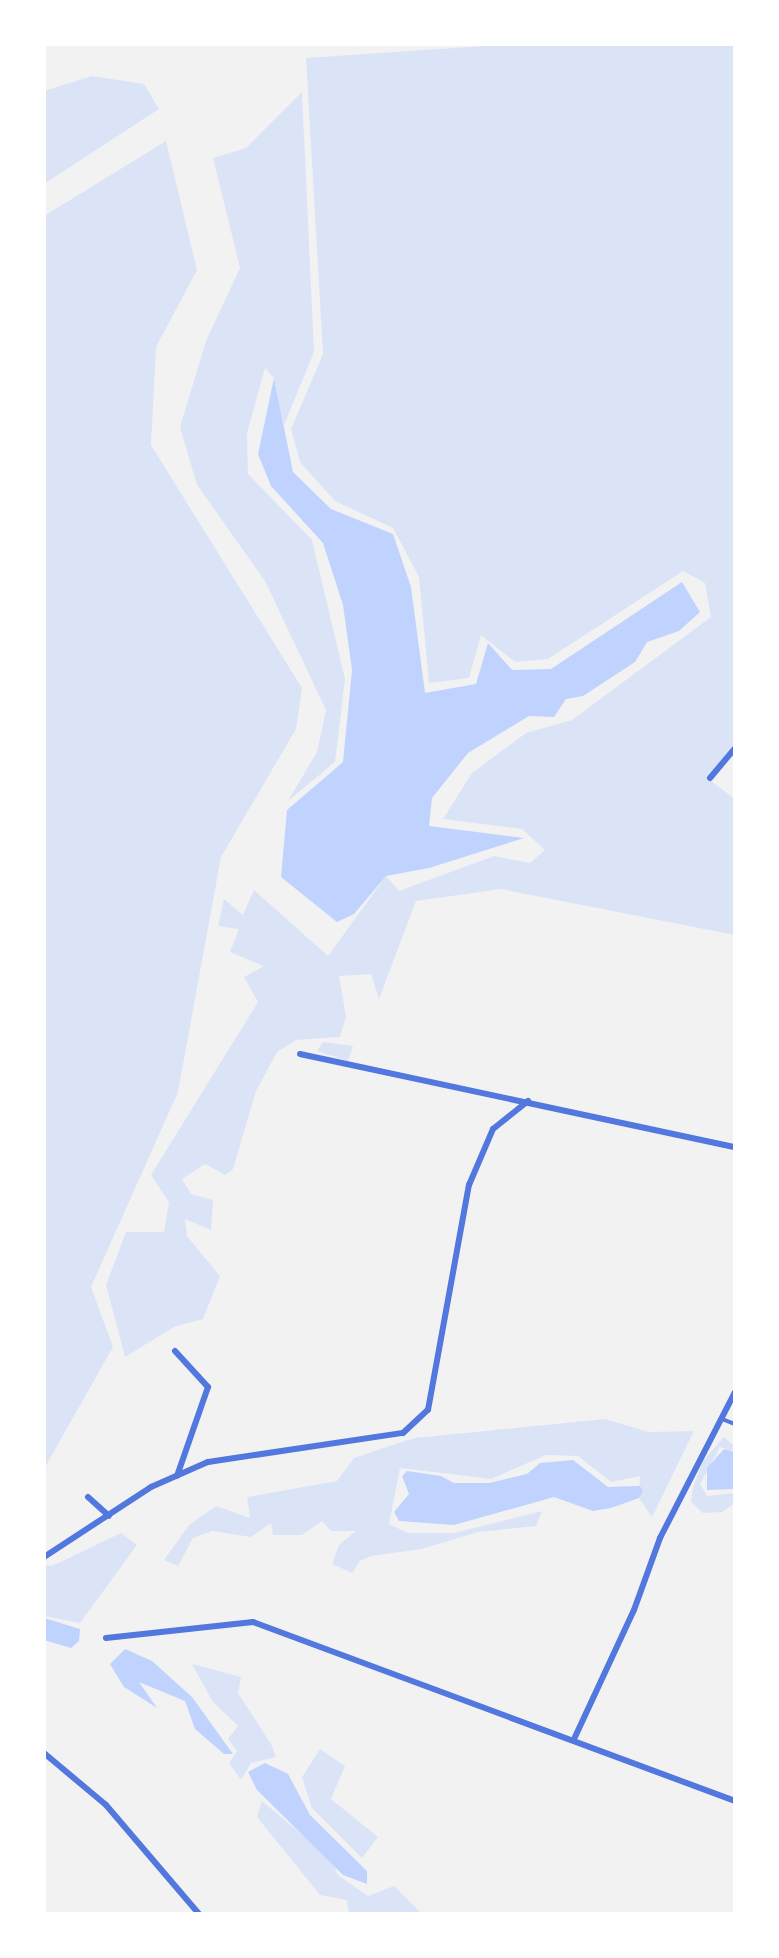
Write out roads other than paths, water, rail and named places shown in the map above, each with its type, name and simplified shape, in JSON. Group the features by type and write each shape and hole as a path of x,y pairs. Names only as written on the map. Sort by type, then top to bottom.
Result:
{"street":[{"path":"710,778 735,748"},
{"path":"300,1054 735,1147"},
{"path":"44,1557 177,1476 208,1462 403,1433 428,1410 469,1185 493,1129 528,1101"},
{"path":"175,1351 208,1387 177,1476"},
{"path":"575,1737 634,1610 660,1538 735,1392"},
{"path":"720,1418 735,1424"},
{"path":"88,1497 109,1516"},
{"path":"106,1638 253,1622 575,1737 735,1801"},
{"path":"44,1753 106,1805 199,1914"}],"water":[{"path":"274,378 293,472 331,509 393,534 411,587 425,693 476,684 488,643 512,670 551,669 682,582 700,612 679,631 647,642 635,662 583,696 566,699 554,717 529,716 468,753 432,798 429,826 524,838 429,868 386,876 354,914 337,922 281,877 287,810 343,762 352,670 343,605 323,543 271,486 258,454"},
{"path":"724,1449 735,1452 735,1489 707,1490 707,1468"},
{"path":"573,1460 608,1487 640,1486 643,1491 639,1498 611,1508 593,1511 554,1497 454,1525 399,1521 394,1512 409,1494 402,1476 407,1471 441,1476 454,1483 489,1483 527,1474 540,1463"},
{"path":"44,1618 80,1629 79,1641 71,1648 44,1640"},
{"path":"125,1649 152,1661 192,1697 233,1754 224,1754 195,1729 185,1701 139,1682 157,1708 124,1687 110,1664"},
{"path":"265,1763 288,1774 310,1815 367,1871 367,1884 343,1875 257,1790 248,1772"}]}
